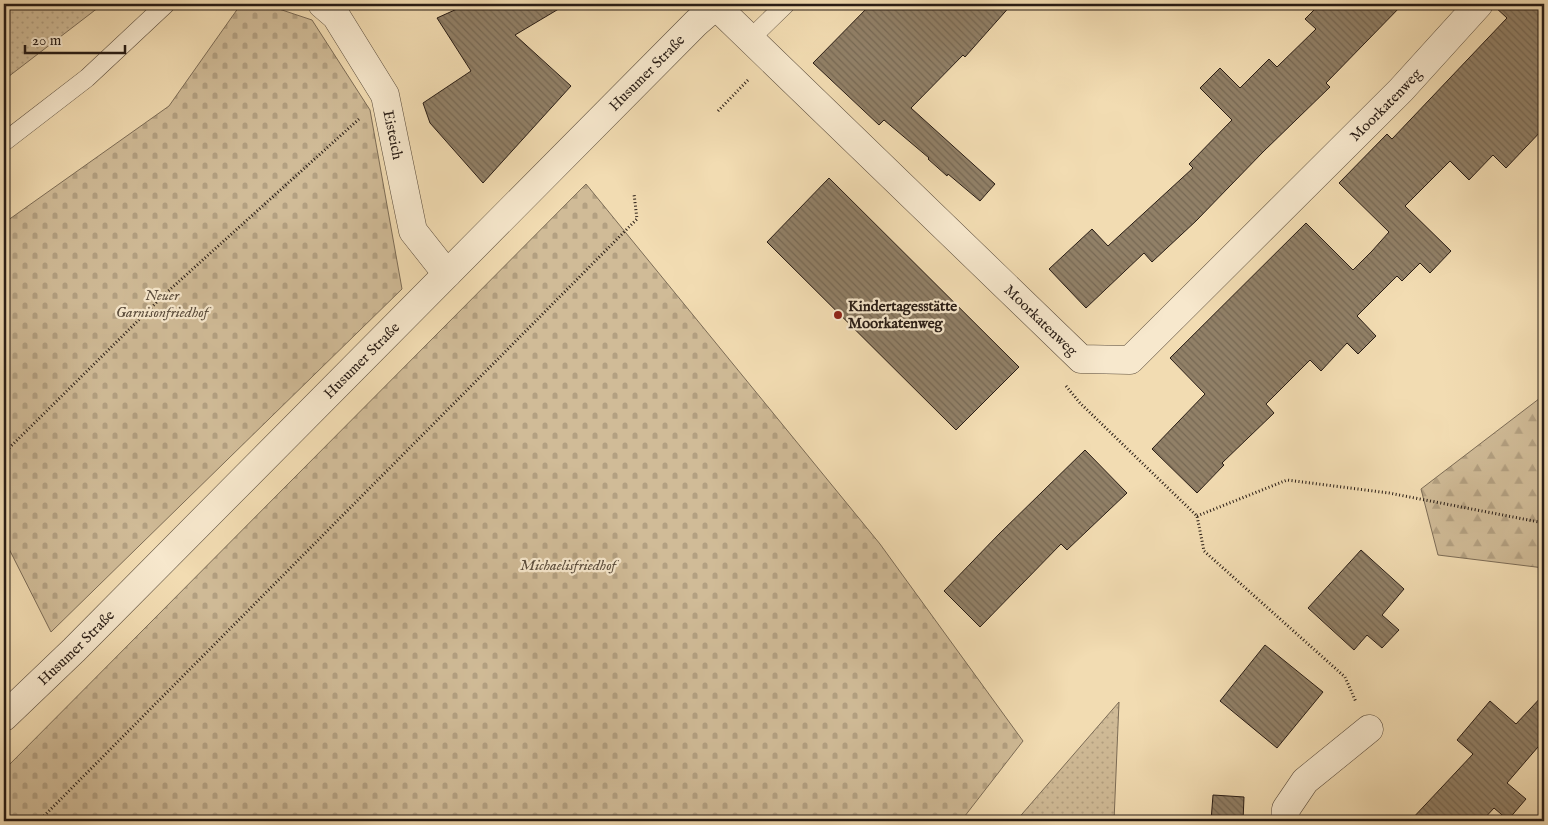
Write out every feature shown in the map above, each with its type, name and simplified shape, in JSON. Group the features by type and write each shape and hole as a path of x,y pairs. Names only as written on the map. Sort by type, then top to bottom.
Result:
{"street":[{"name":"Eisteich","path":"322,4 336,16 385,95 413,231 447,274"},
{"name":"Moorkatenweg","path":"717,5 750,40 1081,359 1130,360 1401,90 1479,4"},
{"name":"Husumer Straße","path":"4,717 74,650 696,23 717,5"},
{"path":"1285,821 1286,809 1305,782 1369,729"}],"lane":[{"path":"4,142 87,78 166,4"},
{"path":"750,40 786,4"}],"path":[{"path":"718,111 752,77"},
{"path":"4,453 165,294 357,120"},
{"path":"39,821 637,219 634,194"},
{"path":"1061,380 1080,403 1197,516 1204,550 1345,677 1369,729"},
{"path":"1197,516 1287,480 1389,493 1544,523"},
{"path":"4,812 13,821"}],"green space":[{"path":"4,4 103,4 4,80"},
{"name":"Neuer Garnisonfriedhof","path":"241,4 264,4 312,20 370,110 402,289 51,632 4,539 4,223 169,106"},
{"name":"Michaelisfriedhof","path":"586,184 880,544 1023,741 961,821 4,821 4,770"},
{"path":"1544,395 1544,568 1438,555 1421,489"},
{"path":"1119,702 1114,821 1016,821"}],"building":[{"path":"468,4 567,4 515,35 571,86 483,183 430,123 423,103 471,71 437,18"},
{"path":"871,4 1012,4 965,57 963,55 911,108 995,184 980,201 948,174 947,176 884,120 879,125 813,63"},
{"path":"1320,4 1403,4 1326,83 1330,87 1196,221 1152,262 1144,253 1086,308 1049,269 1092,229 1108,246 1193,168 1189,164 1232,120 1200,88 1220,68 1240,88 1269,59 1277,67 1316,29 1305,19"},
{"path":"1494,4 1544,4 1544,128 1506,168 1493,155 1469,180 1450,161 1405,206 1451,251 1430,273 1420,263 1402,281 1397,276 1357,316 1376,336 1358,354 1347,343 1321,371 1310,360 1266,404 1274,413 1222,463 1224,465 1197,493 1152,449 1205,394 1170,358 1306,223 1353,270 1372,251 1389,232 1339,183 1387,134 1392,139 1507,18"},
{"path":"829,178 1019,367 956,430 767,242"},
{"path":"1085,450 1127,493 1067,550 1061,544 980,627 944,591"},
{"path":"1361,550 1404,589 1382,615 1399,630 1382,648 1367,635 1354,650 1308,608"},
{"path":"1265,645 1323,692 1277,748 1220,701"},
{"path":"1544,694 1544,740 1507,783 1526,799 1508,820 1494,808 1482,821 1410,821 1473,754 1457,740 1490,701 1516,724"},
{"path":"1213,795 1244,797 1243,821 1211,821"}],"place":[{"name":"Kindertagesstätte Moorkatenweg","path":"838,315"}]}
